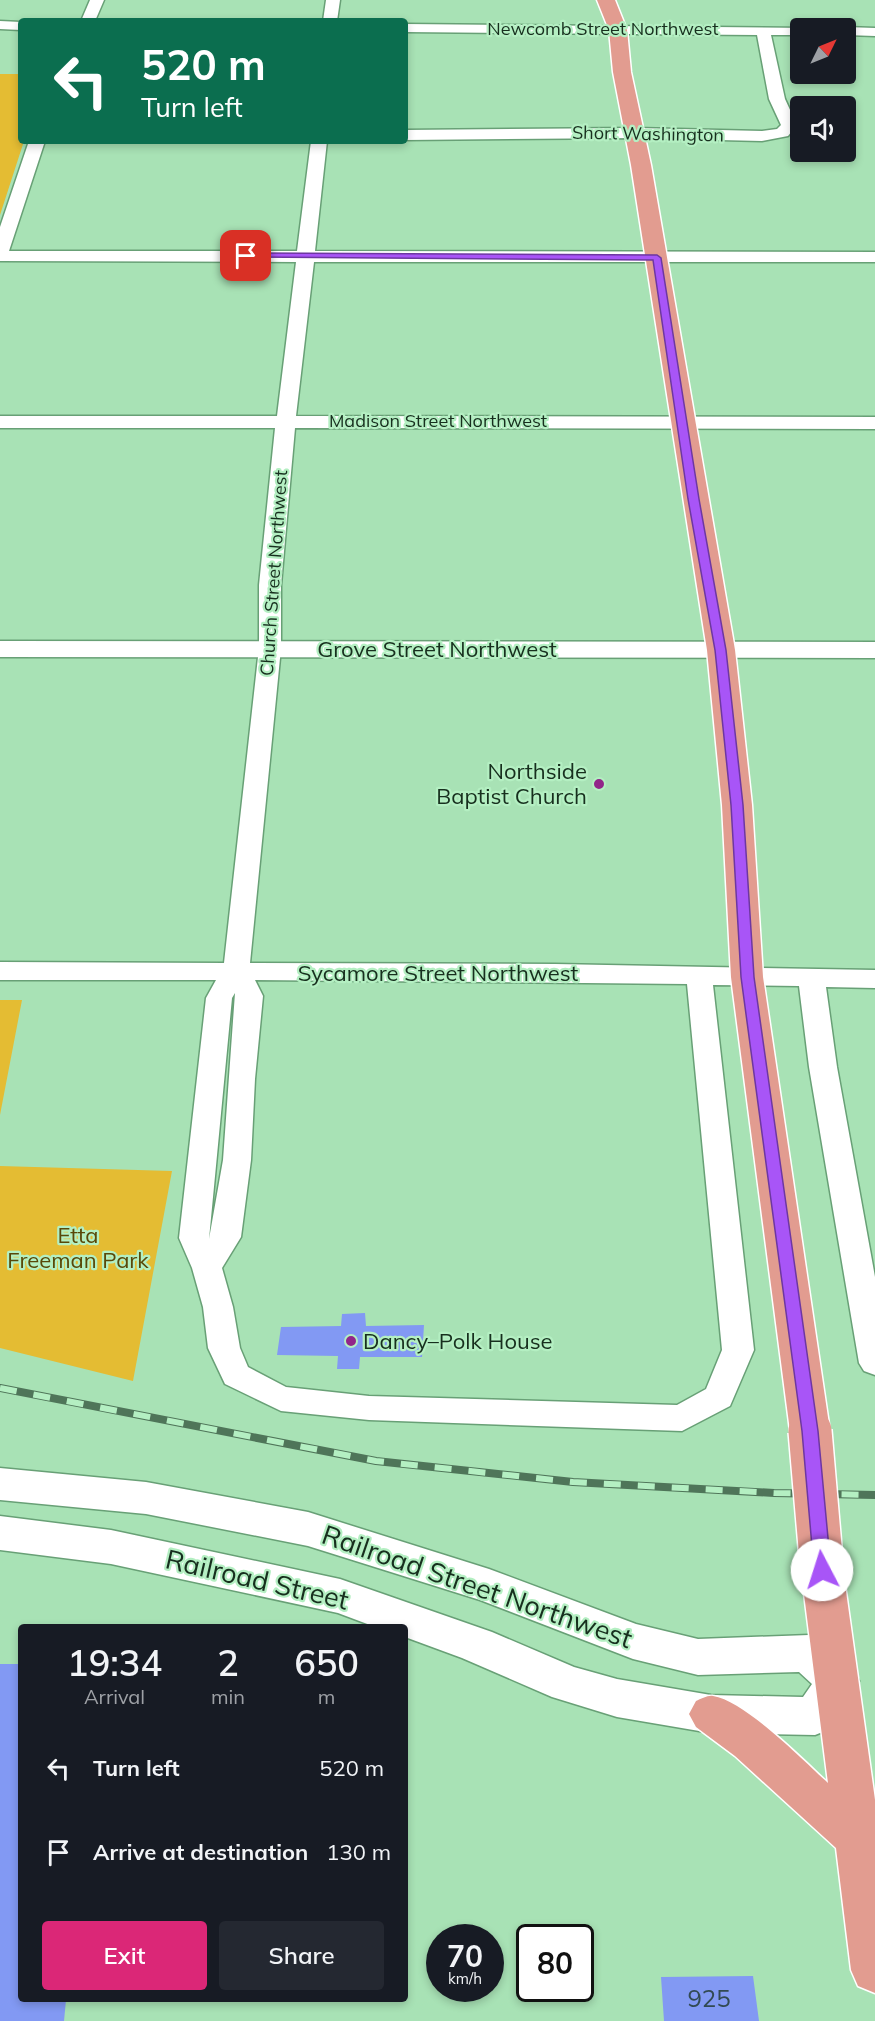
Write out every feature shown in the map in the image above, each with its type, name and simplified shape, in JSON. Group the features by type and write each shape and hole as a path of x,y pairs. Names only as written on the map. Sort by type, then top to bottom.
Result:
{"highway":[{"path":"606,0 618,30 622,72 657,258 682,423 721,650 737,805 747,977 810,1431 822,1570 875,1970"},
{"path":"711,1714 751,1742 857,1838"}],"street":[{"path":"89,18 98,0"},
{"path":"330,18 333,0"},
{"path":"0,26 18,26"},
{"name":"Newcomb Street Northwest","path":"408,28 790,31"},
{"name":"Short Washington","path":"408,135 635,133 762,136 782,133 789,125 777,99 763,30"},
{"path":"856,31 875,32"},
{"path":"36,144 0,255 875,257"},
{"name":"Church Street Northwest","path":"236,970 270,648 270,585 319,144"},
{"name":"Madison Street Northwest","path":"0,422 875,423"},
{"name":"Grove Street Northwest","path":"0,650 270,648 875,650"},
{"path":"236,970 250,996 241,1079 237,1160 226,1237 207,1268 218,1307 224,1348 237,1375 281,1399 369,1408 682,1418 719,1397 738,1350 699,976"},
{"name":"Sycamore Street Northwest","path":"0,971 236,970 875,980"},
{"path":"811,978 823,1067 875,1362"},
{"name":"Railroad Street Northwest","path":"0,1484 146,1498 308,1529 489,1586 633,1641 698,1657 809,1653 837,1681"},
{"name":"Railroad Street","path":"0,1533 111,1547 340,1596 477,1645 567,1684 617,1698 711,1714 815,1716 837,1681"}],"green space":[{"path":"0,74 18,74 18,144 23,144 0,215"},
{"path":"0,1000 22,1000 0,1115"},
{"name":"Etta Freeman Park","path":"0,1166 172,1171 133,1381 0,1348"}],"building":[{"name":"Dancy–Polk House","path":"365,1313 366,1326 424,1325 422,1357 360,1357 359,1369 337,1369 338,1356 277,1355 281,1327 341,1326 342,1314"},
{"path":"0,1664 18,1664 18,2002 66,2002 64,2021 0,2021"},
{"path":"753,1976 759,2021 664,2021 661,1977"}],"railway":[{"path":"0,1388 376,1461 573,1482 774,1493 875,1495"}],"place":[{"name":"Northside Baptist Church","path":"599,784"},
{"name":"Dancy–Polk House","path":"351,1341"}],"route":[{"path":"246,256 657,258 694,499 721,650 737,805 747,977 810,1431 822,1570"}]}
